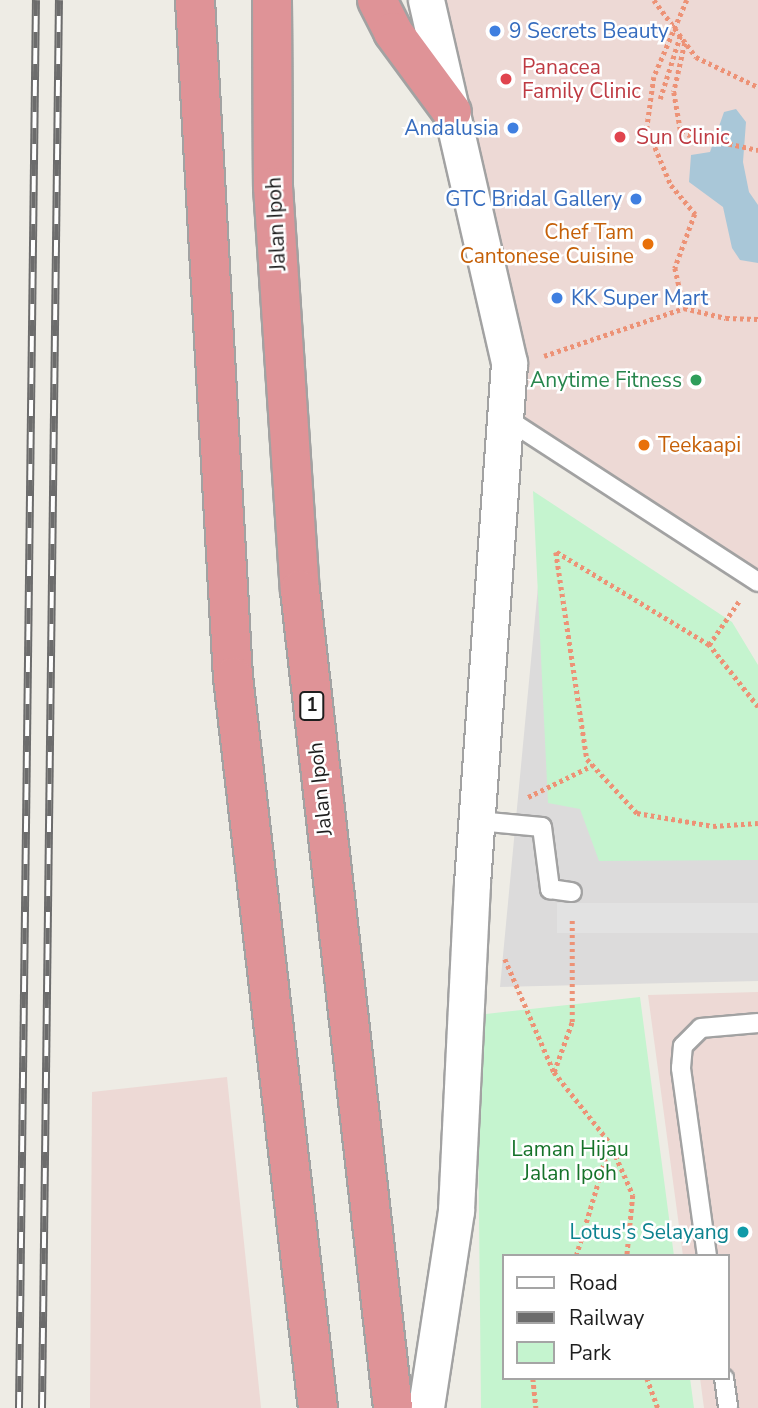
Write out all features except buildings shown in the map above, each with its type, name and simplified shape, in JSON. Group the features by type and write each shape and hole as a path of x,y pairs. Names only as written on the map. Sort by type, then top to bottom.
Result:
{"highway":[{"path":"195,0 233,677 318,1408"},
{"name":"Jalan Ipoh","path":"272,0 274,187 300,590 393,1408"},
{"path":"377,0 393,32 452,112"}],"street":[{"path":"426,0 509,363 478,821 456,1211 426,1408"}],"lane":[{"path":"504,417 756,586"},
{"path":"478,821 542,827 550,889 572,892"},
{"path":"707,1254 681,1068 683,1046 701,1028 758,1023"},
{"path":"723,1380 728,1408"}],"path":[{"path":"654,0 696,57 758,87"},
{"path":"684,308 676,268 695,214 671,185 647,128 654,77 687,0"},
{"path":"660,99 680,36"},
{"path":"685,43 674,92 681,133 710,142 758,150"},
{"path":"551,354 684,308 726,318 758,319"},
{"path":"758,707 709,645 556,552 587,759 637,813 713,826 758,823"},
{"path":"709,645 727,616"},
{"path":"567,778 593,765"},
{"path":"554,1072 572,1022 572,892"},
{"path":"499,946 554,1072 610,1143 633,1195 627,1254"},
{"path":"577,1254 610,1143"},
{"path":"533,1380 536,1408"},
{"path":"648,1380 658,1408"}],"shaded area":[{"path":"413,0 758,0 758,582 529,433"},
{"path":"545,513 758,688 758,981 500,987"},
{"path":"557,903 758,903 758,933 557,933"},
{"path":"758,992 758,1408 704,1408 700,1380 730,1380 730,1254 683,1254 648,995"},
{"path":"227,1077 261,1408 90,1408 92,1092"}],"green space":[{"path":"533,491 732,622 758,665 758,860 599,861 580,809 548,803"},
{"name":"Laman Hijau Jalan Ipoh","path":"640,997 674,1254 503,1254 503,1380 690,1380 694,1408 481,1408 477,1015"}],"water":[{"path":"736,109 746,122 743,162 749,192 758,205 758,263 740,260 732,248 723,207 689,182 691,155 710,152 724,112"}],"railway":[{"path":"19,1408 36,0"},
{"path":"42,1408 59,0"}],"place":[{"name":"9 Secrets Beauty","path":"495,31"},
{"name":"Panacea Family Clinic","path":"506,79"},
{"name":"Andalusia","path":"513,128"},
{"name":"Sun Clinic","path":"620,137"},
{"name":"GTC Bridal Gallery","path":"636,199"},
{"name":"Chef Tam Cantonese Cuisine","path":"648,244"},
{"name":"KK Super Mart","path":"557,298"},
{"name":"Anytime Fitness","path":"696,380"},
{"name":"Teekaapi","path":"644,445"},
{"name":"Lotus's Selayang","path":"743,1232"}]}
